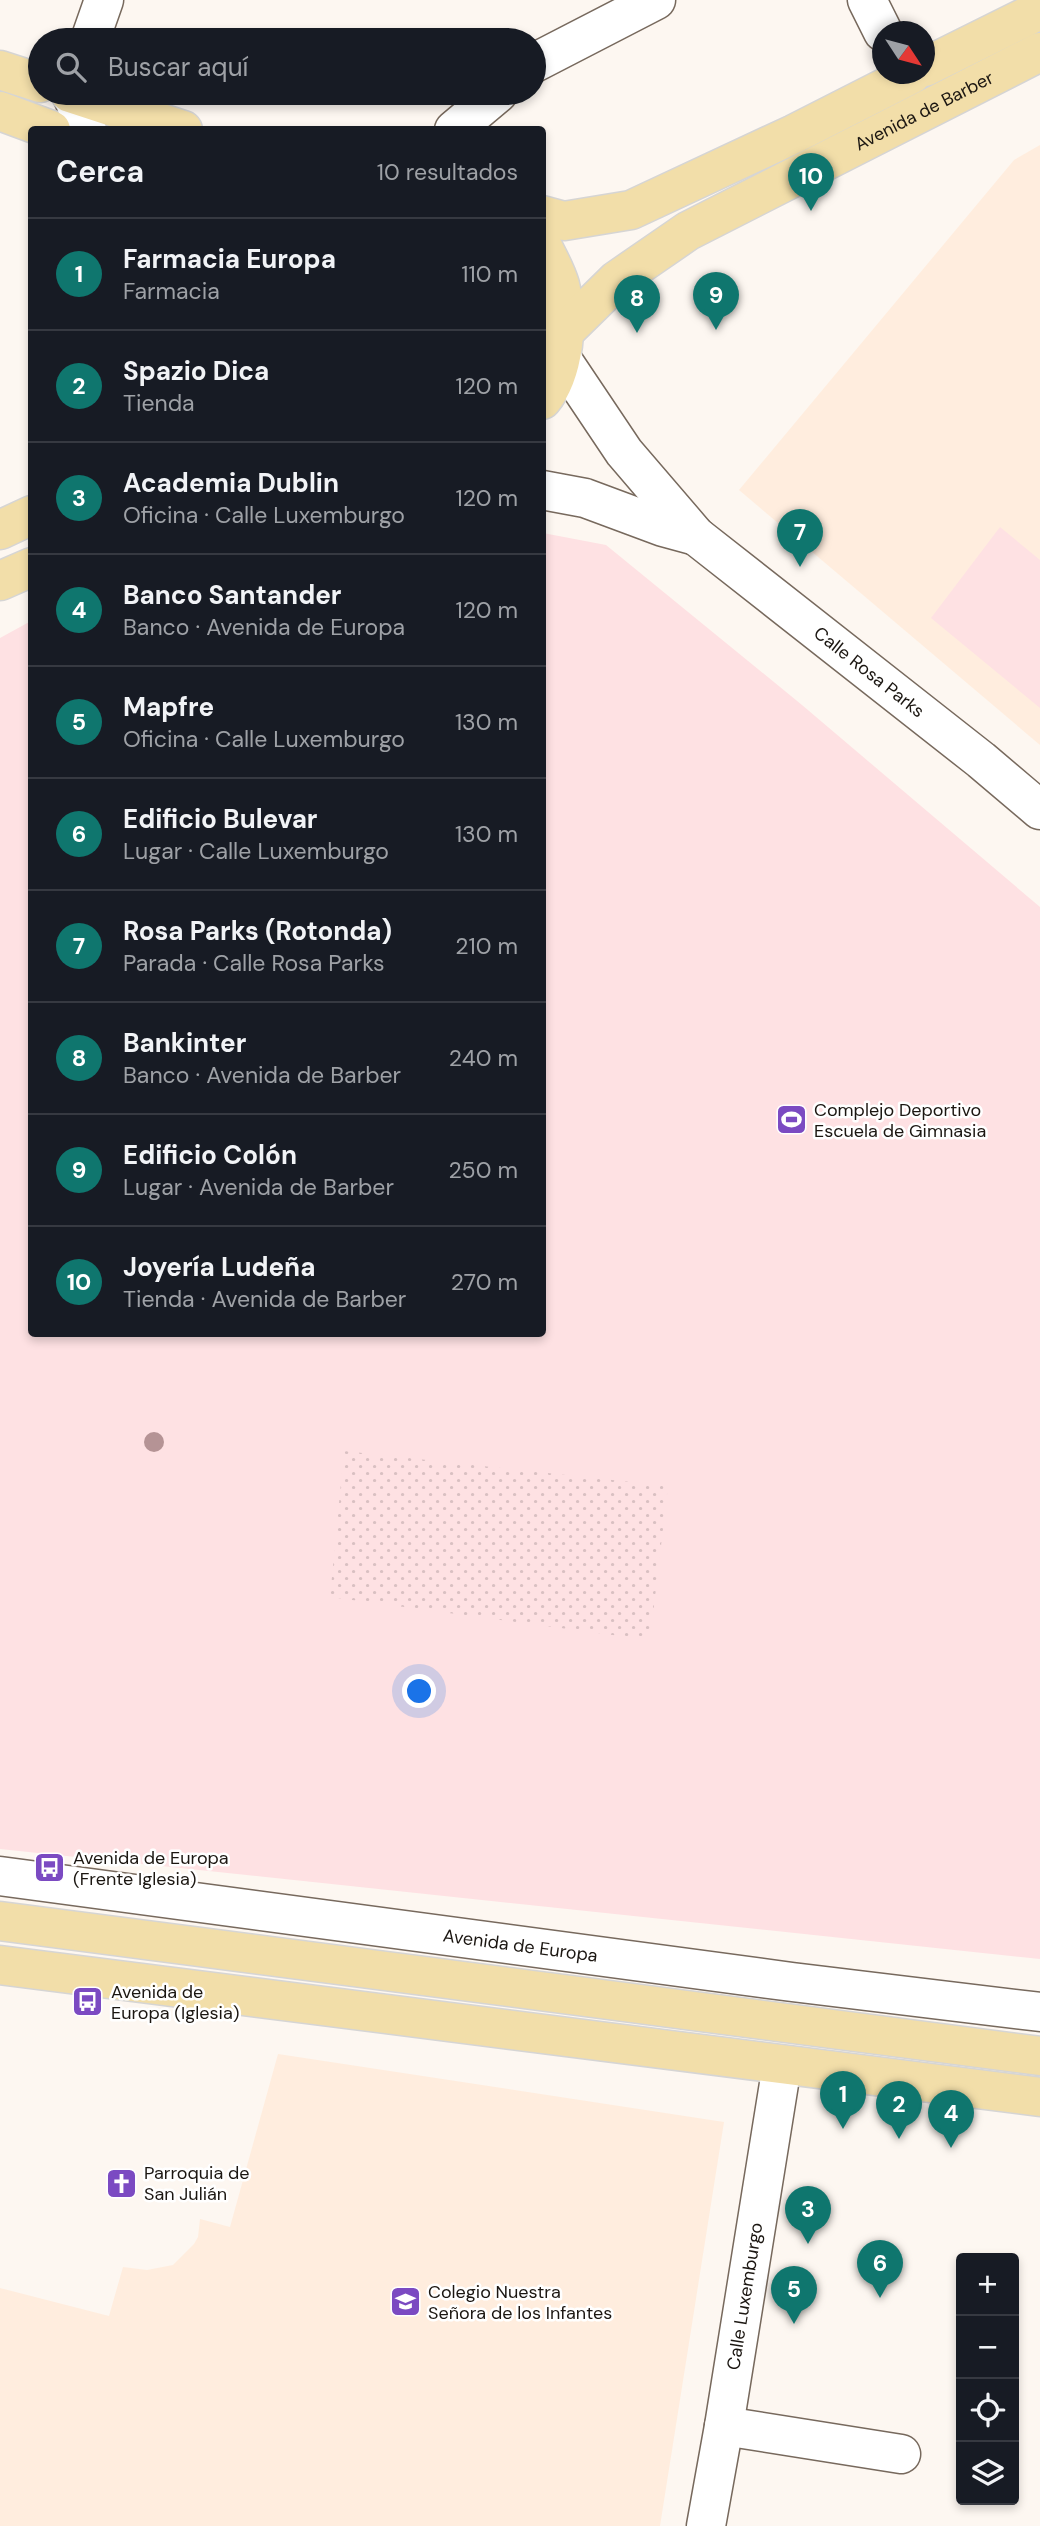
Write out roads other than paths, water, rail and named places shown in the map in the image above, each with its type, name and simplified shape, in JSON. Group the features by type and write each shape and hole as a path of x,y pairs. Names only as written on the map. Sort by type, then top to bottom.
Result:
{"main road":[{"path":"935,61 1040,10"},
{"name":"Avenida de Barber","path":"563,345 617,280 688,231 1040,52"},
{"path":"0,70 28,79"},
{"path":"546,216 564,221 631,210 794,134 890,84"},
{"path":"107,105 171,126"},
{"path":"0,111 40,126"},
{"path":"546,254 560,285 563,345 546,390"},
{"path":"0,581 28,569"},
{"path":"0,1921 1040,2056"},
{"path":"0,1965 1040,2097"}],"street":[{"path":"94,28 104,0"},
{"path":"546,57 656,0"},
{"path":"867,0 878,21"},
{"path":"76,105 85,126"},
{"path":"461,126 492,107"},
{"name":"Calle Rosa Parks","path":"563,345 624,452 696,536 981,760 1040,810"},
{"name":"Calle Rosa Parks","path":"546,491 585,498 663,527 696,536"},
{"name":"Avenida de Europa","path":"0,1876 792,1982 1040,2012"},
{"name":"Calle Luxemburgo","path":"706,2526 782,2065"},
{"path":"724,2426 901,2454"}],"place":[{"name":"Joyería Ludeña","path":"811,211"},
{"name":"Edificio Colón","path":"716,330"},
{"name":"Bankinter","path":"637,333"},
{"name":"Rosa Parks (Rotonda)","path":"800,567"},
{"name":"Complejo Deportivo Escuela de Gimnasia","path":"791,1120"},
{"name":"Avenida de Europa (Frente Iglesia)","path":"50,1868"},
{"name":"Avenida de Europa (Iglesia)","path":"88,2002"},
{"name":"Farmacia Europa","path":"843,2129"},
{"name":"Spazio Dica","path":"899,2139"},
{"name":"Banco Santander","path":"951,2148"},
{"name":"Parroquia de San Julián","path":"121,2183"},
{"name":"Academia Dublin","path":"808,2244"},
{"name":"Edificio Bulevar","path":"880,2298"},
{"name":"Colegio Nuestra Señora de los Infantes","path":"405,2302"},
{"name":"Mapfre","path":"794,2324"}]}
